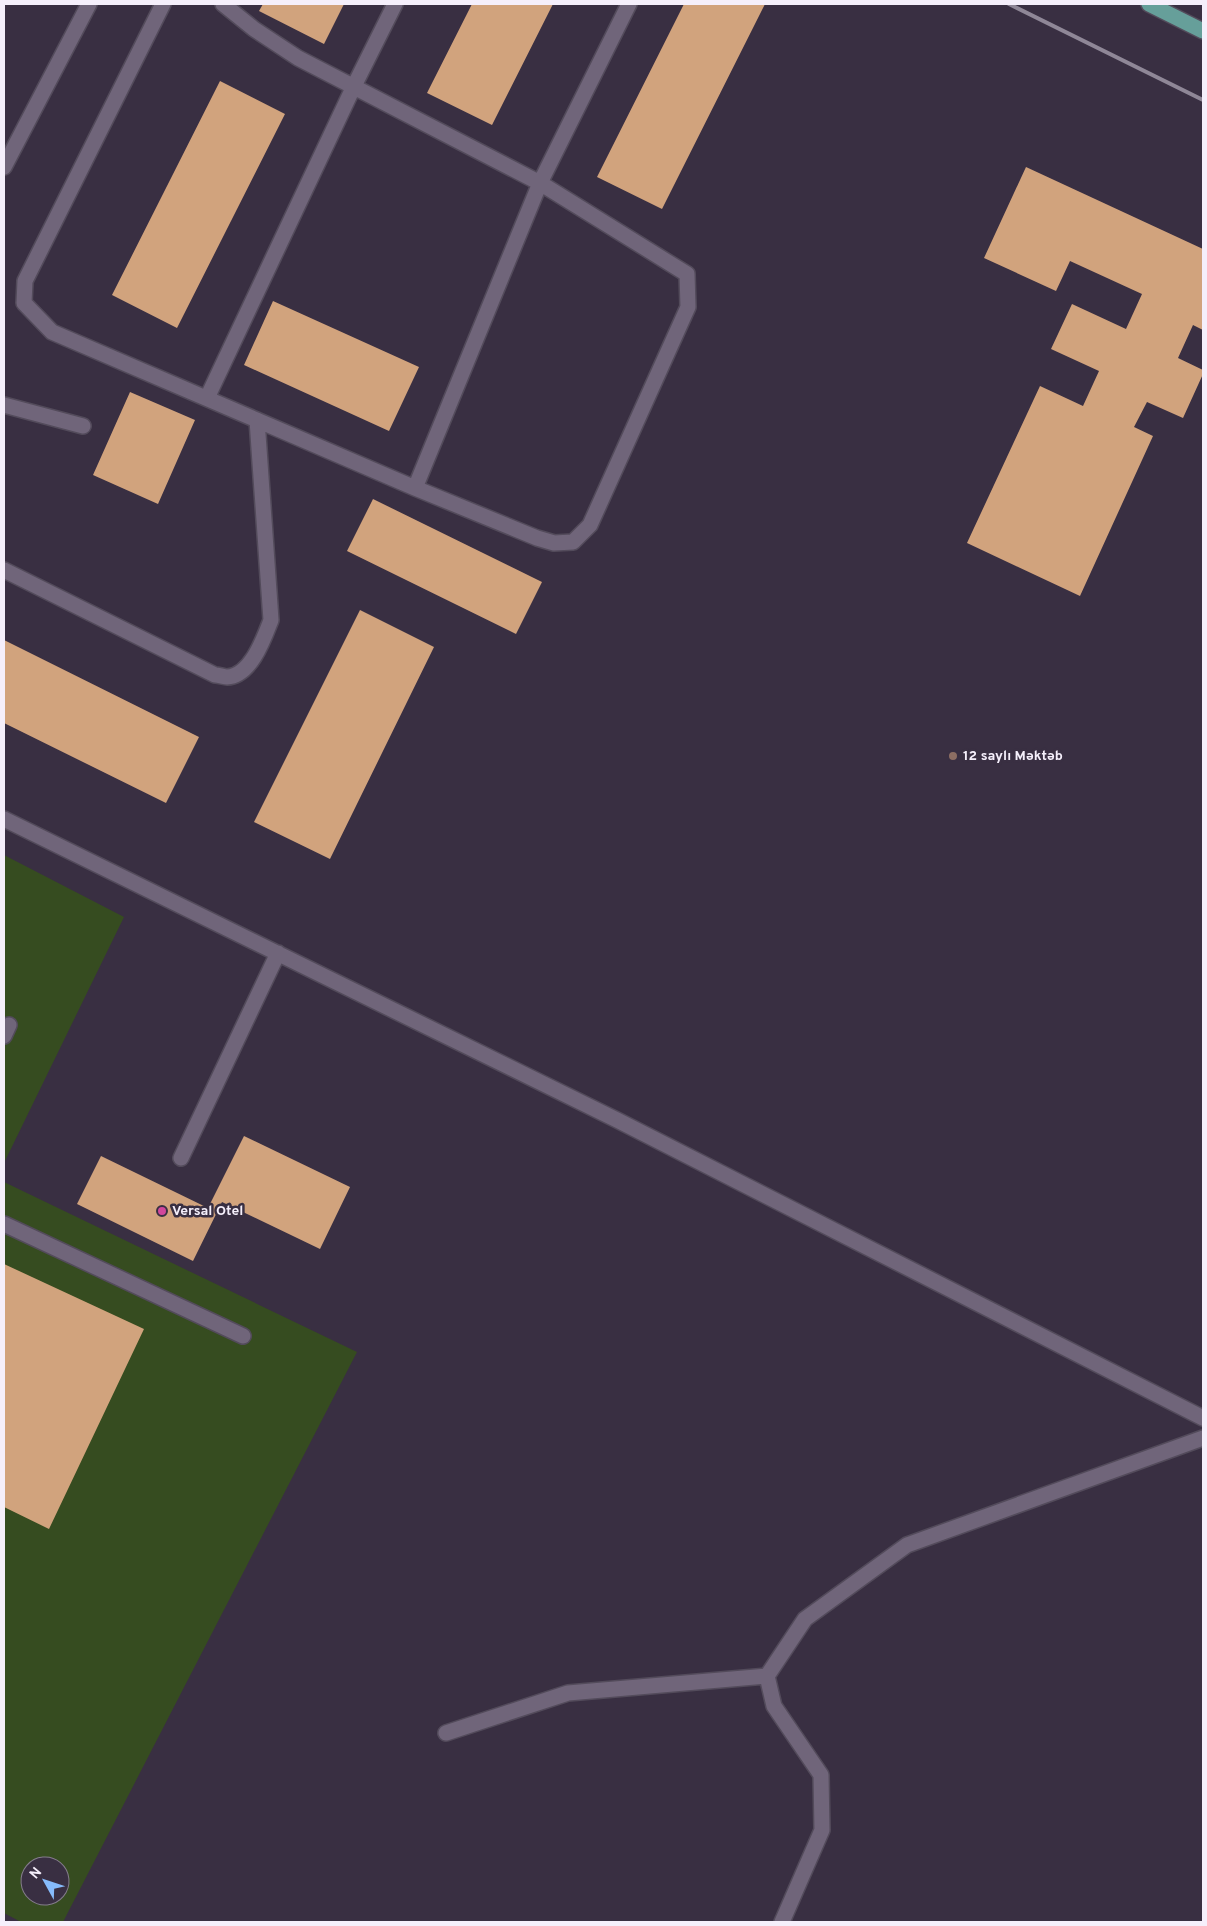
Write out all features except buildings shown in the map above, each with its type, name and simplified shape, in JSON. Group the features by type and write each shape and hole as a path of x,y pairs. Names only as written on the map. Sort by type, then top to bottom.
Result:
{"main road":[{"path":"1149,4 1203,31"}],"street":[{"path":"4,167 8,147 89,4"},
{"path":"163,4 25,281 24,302 52,332 415,488 537,538 554,543 573,542 590,524 688,306 687,274 540,183 298,58 254,29 223,4"},
{"path":"207,398 354,86 395,4"},
{"path":"415,488 540,183 629,4"},
{"path":"4,406 83,426"},
{"path":"4,570 215,675 229,677 244,670 262,646 271,620 257,420"},
{"path":"4,819 617,1120 1203,1418"},
{"path":"181,1158 278,953"},
{"path":"4,1224 243,1336"},
{"path":"782,1922 822,1830 821,1775 774,1706 767,1676 805,1619 907,1545 1203,1438"},
{"path":"446,1732 568,1693 767,1676"}],"green space":[{"path":"4,855 124,917 4,1163"},
{"path":"4,1182 357,1352 63,1922 21,1922 4,1913"}],"railway":[{"path":"1009,4 1203,100"}],"place":[{"name":"12 saylı Məktəb","path":"953,756"},
{"name":"Versal Otel","path":"162,1211"}]}
